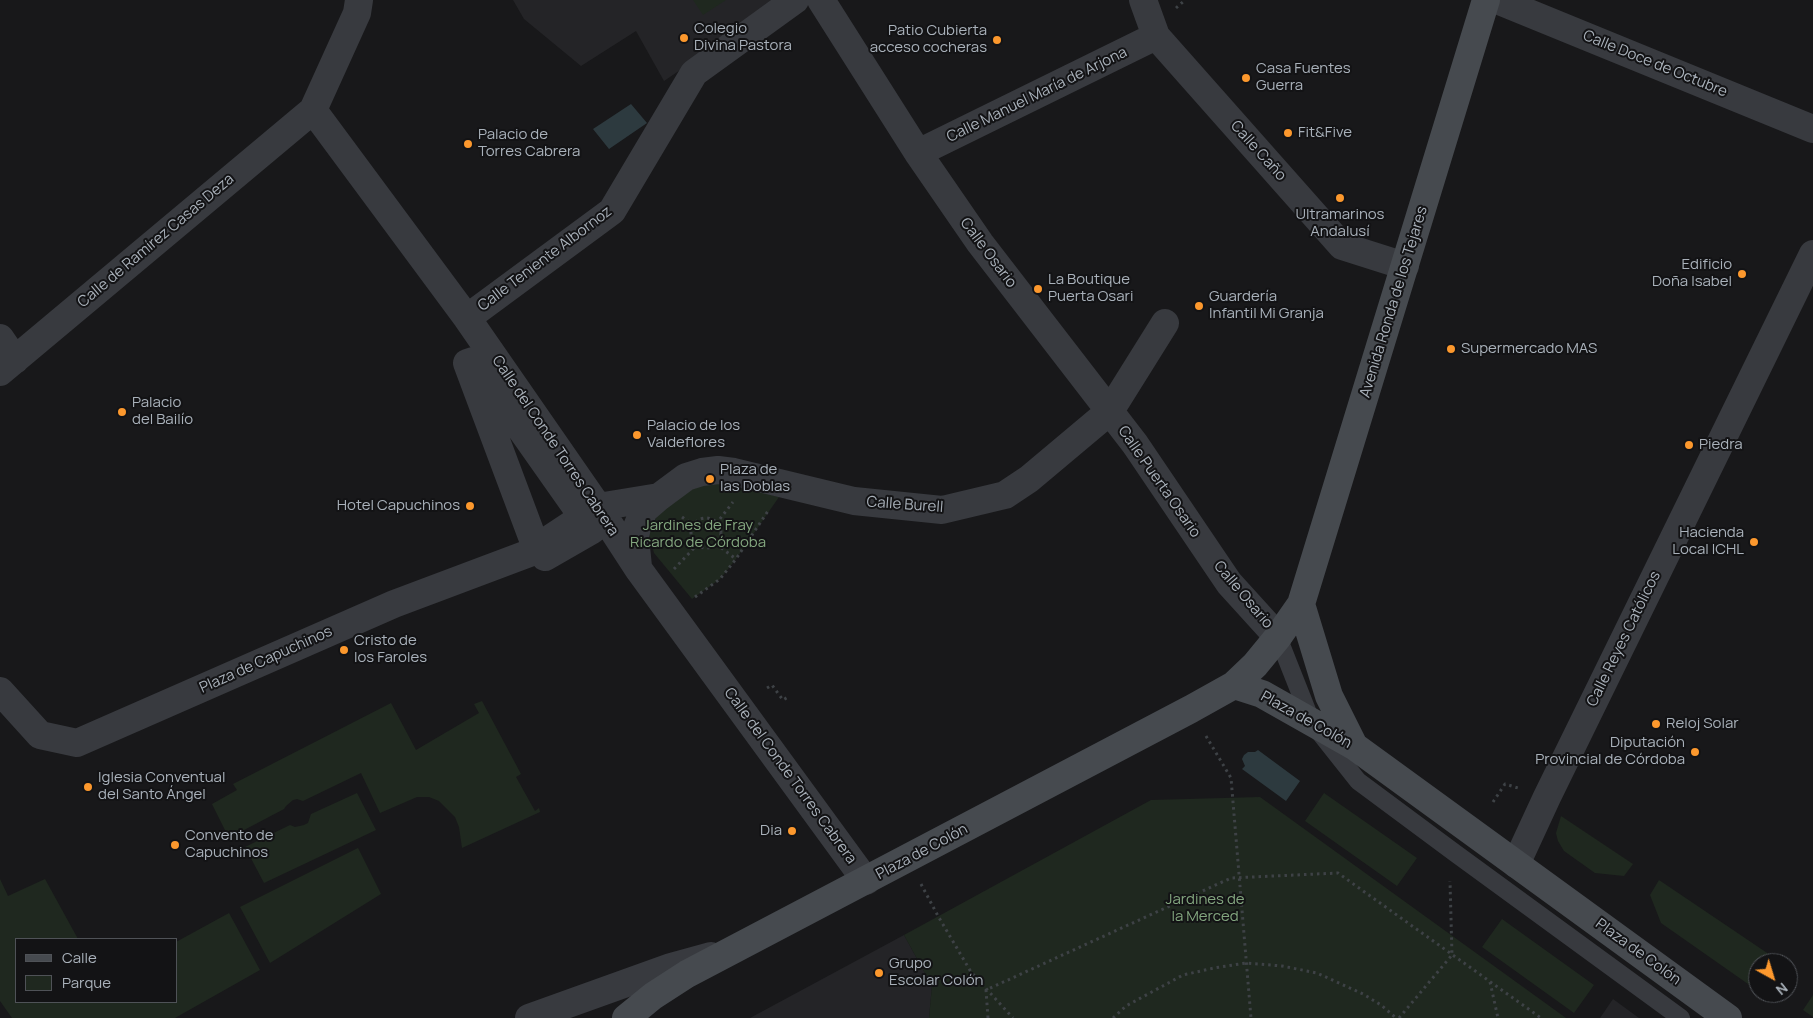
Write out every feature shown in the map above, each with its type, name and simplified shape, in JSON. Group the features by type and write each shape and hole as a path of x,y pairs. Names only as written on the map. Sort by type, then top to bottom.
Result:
{"main road":[{"name":"Avenida Ronda de los Tejares","path":"1234,685 1255,665 1278,637 1301,604 1486,0"},
{"path":"1301,604 1330,696 1354,746"},
{"name":"Plaza de Colón","path":"626,1018 653,996 688,974 907,860 1234,685 1262,694 1354,746 1728,1018"}],"street":[{"path":"313,110 357,12 359,0"},
{"name":"Calle Teniente Albornoz","path":"467,318 612,210 694,73 795,0"},
{"name":"Calle Osario","path":"820,0 918,153 980,243 1110,411"},
{"name":"Calle Caño","path":"1143,0 1156,36 1342,246 1405,266"},
{"name":"Calle Doce de Octubre","path":"1497,0 1813,128"},
{"name":"Calle Manuel María de Arjona","path":"918,153 1156,36"},
{"name":"Calle del Conde Torres Cabrera","path":"313,110 467,318 591,512 639,570 866,881"},
{"name":"Calle de Ramírez Casas Deza","path":"5,357 313,110"},
{"name":"Calle Reyes Católicos","path":"1516,864 1813,254"},
{"path":"1110,411 1165,323"},
{"path":"473,361 591,512 592,530 545,558 541,546 534,542 467,363 473,361"},
{"name":"Calle Burell","path":"659,497 686,478 702,472 718,470 734,472 854,501 942,510 1005,495 1029,479 1110,411"},
{"name":"Calle Puerta Osario","path":"1110,411 1135,444 1208,553"},
{"path":"591,512 659,497"},
{"path":"639,570 635,537 637,527 644,510 659,497"},
{"name":"Plaza de Capuchinos","path":"0,691 40,735 77,743 394,604 527,554 541,546"},
{"name":"Calle Osario","path":"1208,553 1229,583 1278,637"},
{"name":"Plaza de Colón","path":"529,1018 671,967 743,946"}],"lane":[{"path":"1278,637 1312,723 1358,780 1455,854 1681,1018"}],"path":[{"path":"692,600 720,579 771,507"},
{"path":"707,518 716,524 720,530 716,544 705,548 697,545 692,538 693,525 707,518"},
{"path":"716,524 721,518"},
{"path":"688,521 693,525"},
{"path":"716,544 736,559"},
{"path":"670,572 697,545"},
{"path":"767,688 772,684 783,700 788,697"},
{"path":"1191,709 1230,778 1250,1018"},
{"path":"907,860 971,972 1013,1018"},
{"path":"986,990 1231,878 1338,873 1541,1018"},
{"path":"1113,1018 1126,1006 1183,975 1214,968 1246,964 1282,966 1317,973 1363,994 1382,1005 1398,1018 1452,955 1450,880"},
{"path":"1490,982 1498,1018"},
{"path":"986,990 988,1018"}],"shaded area":[{"name":"Colegio Divina Pastora","path":"513,0 783,0 664,81 636,31 581,66 524,19"},
{"path":"631,104 647,123 609,149 593,129"},
{"path":"1258,750 1300,781 1286,801 1242,769 1245,766 1242,759 1244,755"},
{"name":"Grupo Escolar Colón","path":"904,935 932,986 929,1018 750,1018"},
{"path":"1613,999 1639,1018 1600,1018"}],"green space":[{"path":"693,0 726,0 703,15"},
{"name":"Jardines de Fray Ricardo de Córdoba","path":"712,478 779,497 720,579 692,599 654,553 649,534 659,511 666,504"},
{"path":"482,701 521,774 516,777 535,811 539,808 540,812 462,848 459,827 455,817 439,801 429,797 417,797 380,813 361,773 303,801 293,800 284,809 229,838 212,804 237,790 233,784 391,703 416,750 479,713 474,704"},
{"path":"357,793 376,830 264,883 245,847 290,825 295,827 304,825 308,823 311,814"},
{"path":"1324,793 1417,858 1397,886 1305,821"},
{"name":"Jardines de la Merced","path":"1260,797 1566,1018 929,1018 932,986 904,935 1151,800"},
{"path":"1561,816 1633,864 1624,876 1595,873 1564,851 1556,833"},
{"path":"358,848 381,894 270,963 240,907"},
{"path":"0,879 8,896 45,879 77,938 15,938 15,1003 178,1003 178,941 229,913 260,970 175,1018 12,1018 0,1001"},
{"path":"1659,880 1767,953 1748,953 1748,984 1661,923 1650,895"},
{"path":"1502,919 1594,985 1574,1013 1482,947"},
{"path":"1813,995 1813,1017 1803,1010"}],"place":[{"name":"Colegio Divina Pastora","path":"684,38"},
{"name":"Patio Cubierta acceso cocheras","path":"997,40"},
{"name":"Casa Fuentes Guerra","path":"1246,78"},
{"name":"Fit&Five","path":"1288,133"},
{"name":"Palacio de Torres Cabrera","path":"468,144"},
{"name":"Ultramarinos Andalusí","path":"1340,198"},
{"name":"Edificio Doña Isabel","path":"1742,274"},
{"name":"La Boutique Puerta Osari","path":"1038,289"},
{"name":"Guardería Infantil Mi Granja","path":"1199,306"},
{"name":"Supermercado MAS","path":"1451,349"},
{"name":"Palacio del Bailío","path":"122,412"},
{"name":"Palacio de los Valdeflores","path":"637,435"},
{"name":"Piedra","path":"1689,445"},
{"name":"Plaza de las Doblas","path":"710,479"},
{"name":"Hotel Capuchinos","path":"470,506"},
{"name":"Hacienda Local ICHL","path":"1754,542"},
{"name":"Cristo de los Faroles","path":"344,650"},
{"name":"Reloj Solar","path":"1656,724"},
{"name":"Diputación Provincial de Córdoba","path":"1695,752"},
{"name":"Iglesia Conventual del Santo Ángel","path":"88,787"},
{"name":"Dia","path":"792,831"},
{"name":"Convento de Capuchinos","path":"175,845"},
{"name":"Grupo Escolar Colón","path":"879,973"}]}
